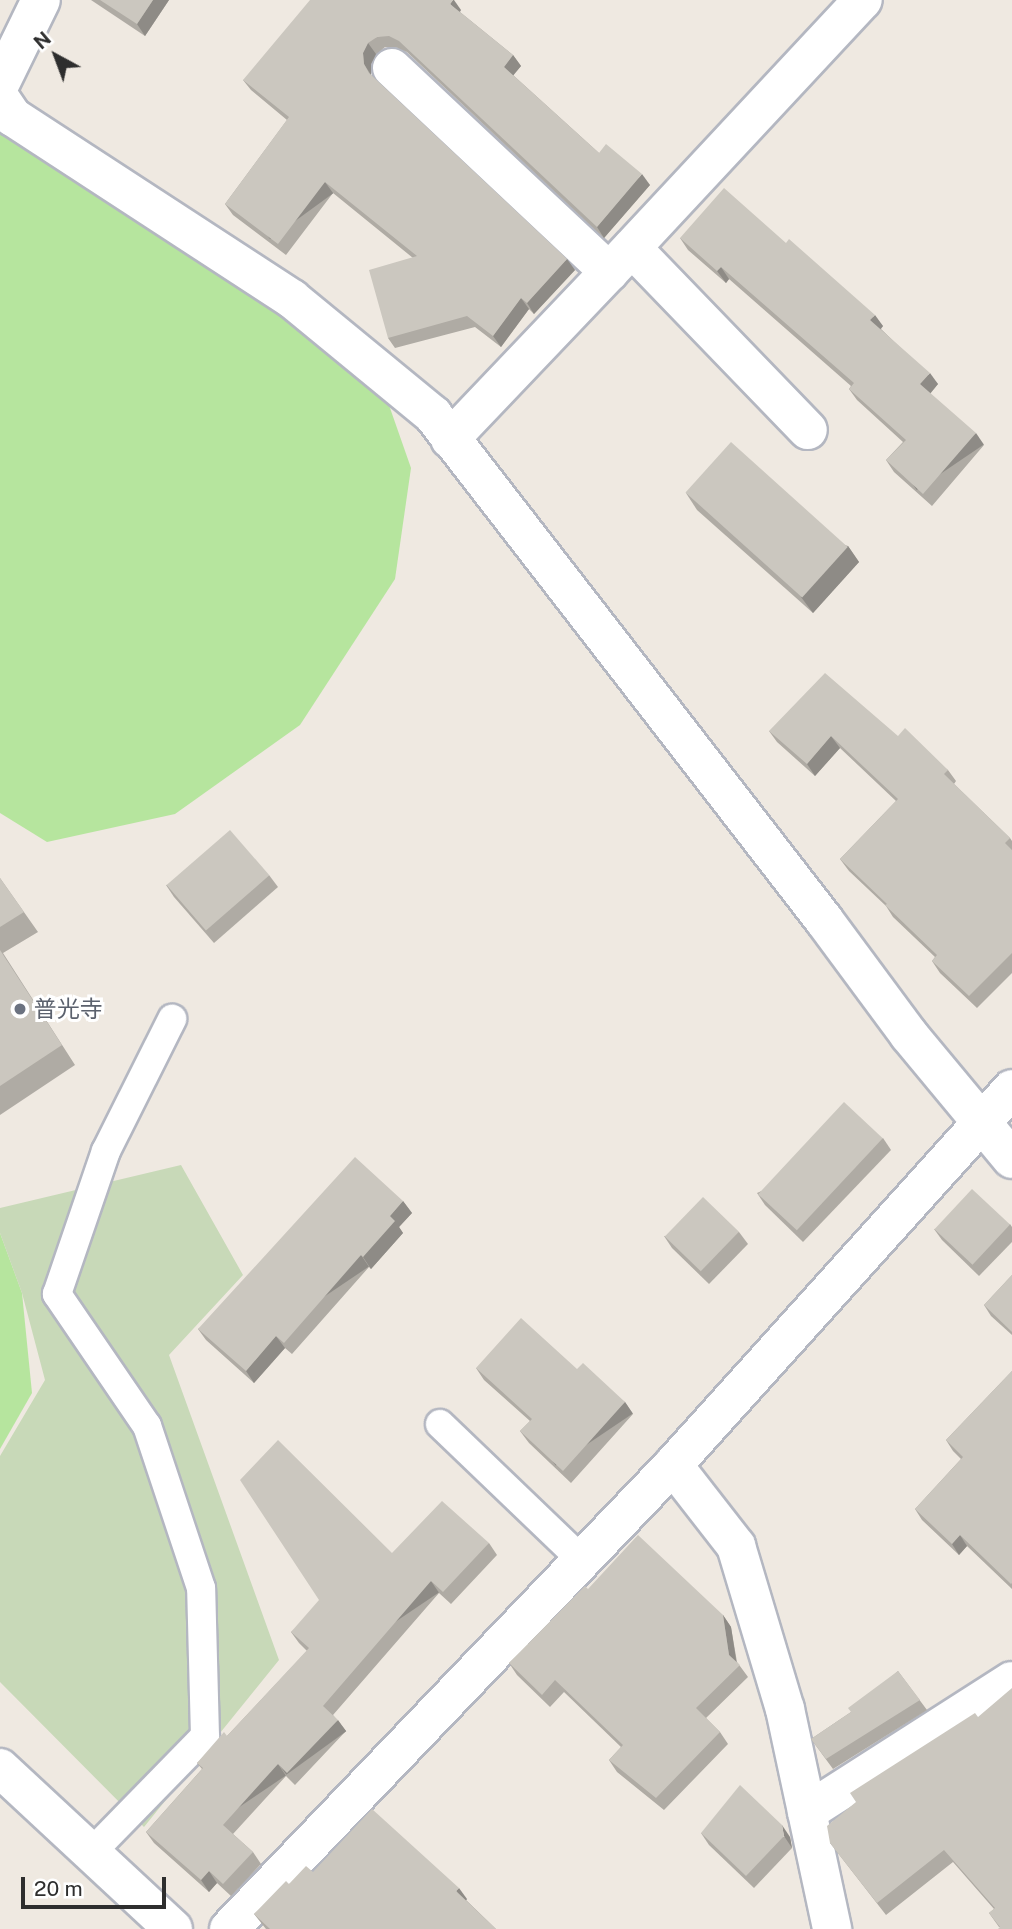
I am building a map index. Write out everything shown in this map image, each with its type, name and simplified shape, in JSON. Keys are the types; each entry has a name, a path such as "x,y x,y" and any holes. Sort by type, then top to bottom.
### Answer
{"street":[{"path":"0,84 41,0"},
{"path":"450,439 863,0"},
{"path":"392,68 620,260 808,430"},
{"path":"0,98 13,117 292,299 433,415 979,1124 1012,1159"},
{"path":"229,1929 673,1465 1012,1089"},
{"path":"673,1465 736,1546 785,1709 832,1929"},
{"path":"807,1812 1012,1681"},
{"path":"0,1768 173,1929"}],"lane":[{"path":"91,1853 205,1736 201,1588 147,1426 57,1294 106,1151 172,1019"},
{"path":"440,1424 582,1560"}],"green space":[{"path":"0,130 376,368 411,468 395,579 300,725 175,814 47,842 0,813"},
{"path":"181,1165 243,1275 169,1355 279,1660 144,1827 0,1682 0,1456 45,1380 22,1293 0,1233 0,1208"},
{"path":"0,1233 22,1293 32,1393 0,1449"}],"building":[{"path":"100,0 153,0 137,24"},
{"path":"310,0 453,0 450,4 513,55 504,67 599,153 606,144 642,174 597,227 399,41 389,36 377,37 368,43 363,53 364,64 369,73 567,259 527,303 521,298 493,336 467,316 388,338 369,270 417,256 325,182 278,244 225,204 289,117 243,80"},
{"path":"724,188 786,243 789,239 875,315 870,320 930,373 920,384 976,433 923,494 886,460 906,440 849,389 854,383 721,267 717,271 680,238"},
{"path":"731,442 848,547 802,598 685,493"},
{"path":"825,673 898,736 905,728 948,770 944,774 1010,838 1005,843 1012,850 1012,953 969,996 932,961 937,955 840,859 898,799 831,736 807,764 769,731"},
{"path":"230,830 269,875 206,930 167,885"},
{"path":"0,878 24,912 0,927"},
{"path":"0,950 62,1045 0,1086"},
{"path":"844,1102 883,1138 797,1230 758,1194"},
{"path":"355,1157 403,1201 390,1216 395,1221 363,1257 361,1255 284,1343 276,1336 246,1371 198,1329"},
{"path":"972,1189 1010,1224 973,1265 934,1229"},
{"path":"703,1197 739,1232 701,1271 665,1237"},
{"path":"1012,1275 1012,1332 984,1305"},
{"path":"521,1318 577,1369 583,1363 625,1402 563,1471 520,1431 532,1419 476,1368"},
{"path":"1012,1371 1011,1584 960,1535 952,1544 915,1509 963,1457 946,1440"},
{"path":"278,1440 392,1553 442,1501 489,1543 443,1592 431,1581 323,1706 338,1720 287,1773 278,1764 223,1825 253,1852 223,1884 209,1871 201,1880 146,1832 203,1768 197,1763 224,1732 227,1736 309,1648 291,1632 319,1600 240,1480"},
{"path":"638,1535 723,1615 729,1655 740,1665 696,1708 720,1732 656,1798 609,1760 623,1745 555,1680 542,1695 509,1663 585,1586 588,1589"},
{"path":"898,1671 920,1700 826,1759 811,1739 851,1712 848,1708"},
{"path":"1012,1688 1012,1929 998,1929 1000,1927 989,1913 995,1908 944,1850 877,1903 830,1843 827,1826 856,1802 850,1793 975,1713 978,1717"},
{"path":"740,1785 782,1825 784,1836 746,1876 701,1833"},
{"path":"372,1809 459,1888 456,1891 496,1929 270,1929 254,1914 286,1881 289,1884 306,1866 313,1872"}],"place":[{"name":"普光寺","path":"20,1009"}]}
